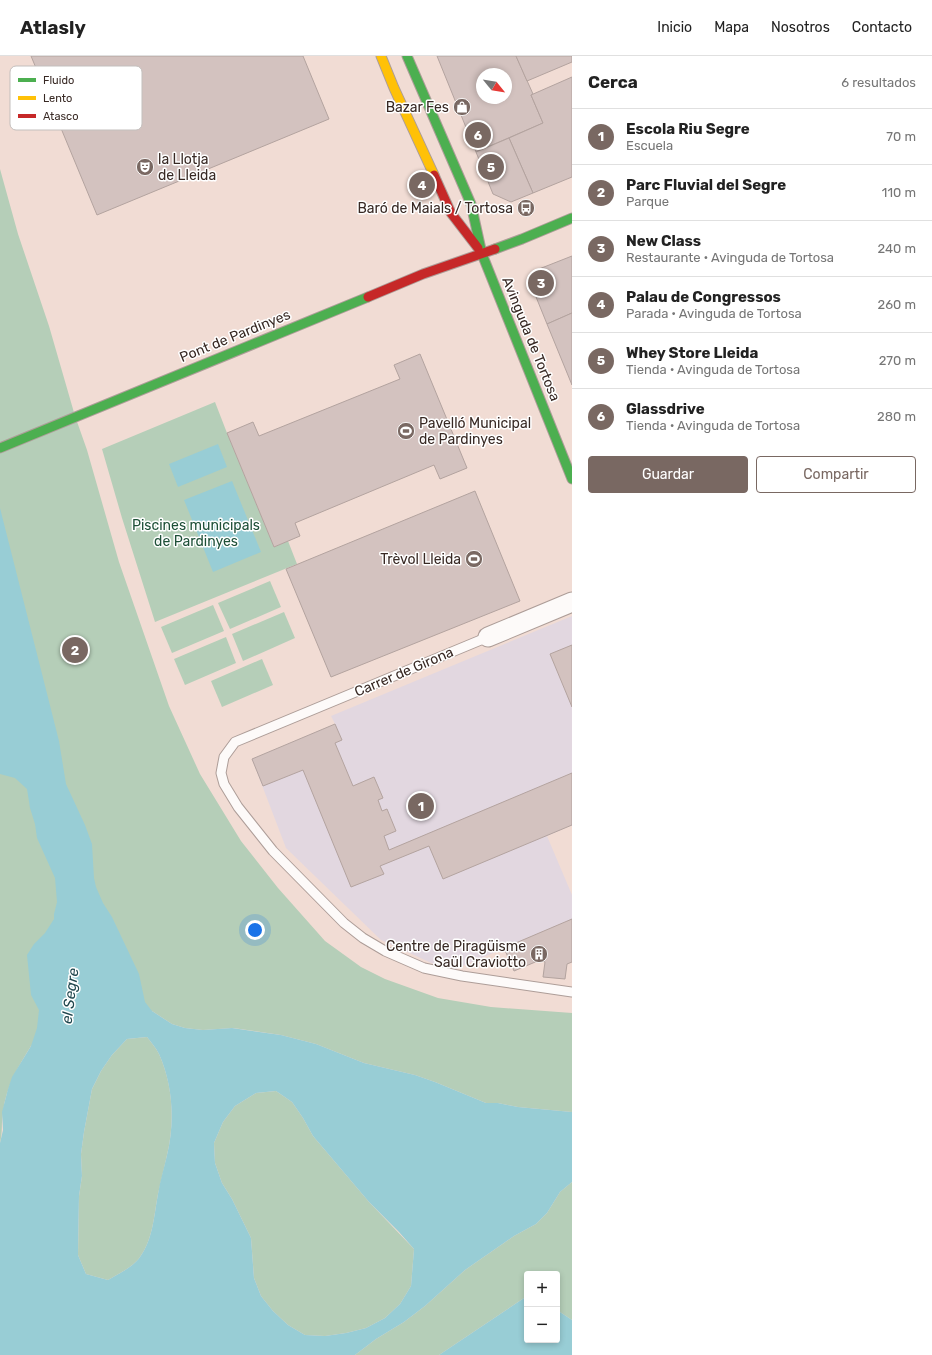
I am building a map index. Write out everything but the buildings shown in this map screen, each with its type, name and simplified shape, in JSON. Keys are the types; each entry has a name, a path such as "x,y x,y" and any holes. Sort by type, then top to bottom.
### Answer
{"street":[{"name":"Avinguda de Tortosa","path":"381,56 451,213 482,254"},
{"name":"Avinguda de Tortosa","path":"407,56 471,204 482,254 572,479"},
{"name":"Pont de Pardinyes","path":"0,448 423,274 482,254 572,218"},
{"name":"Carrer de Girona","path":"488,637 572,602"}],"lane":[{"name":"Carrer de Girona","path":"488,637 235,742 224,757 221,773 224,784 238,807 273,851 344,923 363,938 385,951 424,968 462,976 572,992"}],"shaded area":[{"path":"572,616 572,825 547,836 572,895 572,919 451,971 381,940 286,848 252,759 335,724 331,716"}],"green space":[{"path":"0,169 18,234 49,326 75,416 87,450 119,562 169,706 200,774 241,841 278,888 325,941 361,967 385,979 438,998 491,1007 572,1013 572,1112 518,1107 498,1103 486,1103 415,1075 364,1063 316,1044 281,1035 233,1028 203,1030 185,1028 172,1024 152,1011 31,1046 17,1069 7,1094 2,1116 0,1143"},
{"name":"Piscines municipals de Pardinyes","path":"215,402 274,547 288,541 297,564 155,622 102,449"},
{"path":"270,581 281,607 230,629 218,603"},
{"path":"213,605 224,631 172,653 161,627"},
{"path":"284,612 295,638 243,661 232,634"},
{"path":"226,637 236,663 185,685 174,659"},
{"path":"262,659 273,685 222,707 211,681"},
{"path":"147,1037 159,1054 164,1066 170,1091 172,1117 170,1142 148,1243 137,1261 108,1280 86,1274 78,1255 79,1196 82,1176 81,1154 84,1132 92,1089 101,1071 112,1055 127,1039"},
{"path":"276,1091 292,1102 313,1136 369,1202 414,1249 411,1286 400,1304 385,1318 366,1328 325,1336 305,1335 288,1325 273,1311 261,1296 254,1278 251,1238 232,1199 222,1183 215,1163 214,1143 223,1122 235,1106 256,1093"},
{"path":"572,1182 572,1320 560,1312 560,1271 524,1271 524,1298 439,1355 355,1355 425,1306 465,1270 514,1236 536,1224 547,1213 560,1192"}],"water":[{"path":"218,444 227,467 178,487 169,464"},
{"path":"232,481 261,552 213,572 184,500"},
{"name":"el Segre","path":"0,508 59,741 66,784 92,844 96,887 139,974 145,1002 152,1011 172,1024 185,1028 203,1030 232,1028 281,1035 316,1044 364,1063 415,1075 486,1103 498,1103 518,1107 572,1112 572,1182 560,1192 547,1213 536,1224 514,1236 465,1270 425,1306 355,1355 0,1355 0,1143 3,1130 2,1112 12,1077 31,1046 37,1028 39,1010 31,995 27,955 34,944 45,933 54,919 57,902 55,878 37,838 27,789 15,778 0,774","holes":["147,1037 159,1054 164,1066 170,1091 172,1117 170,1143 148,1243 137,1261 108,1280 86,1274 78,1255 79,1196 82,1176 81,1154 84,1132 92,1089 101,1071 112,1055 127,1039","276,1091 292,1102 313,1136 369,1202 414,1249 411,1286 400,1304 385,1318 366,1328 325,1336 305,1335 288,1325 273,1311 261,1296 254,1278 251,1238 232,1199 222,1183 215,1163 214,1143 223,1122 235,1106 256,1093"]},
{"path":"524,1298 524,1343 560,1343 560,1312 572,1320 572,1355 439,1355"}],"traffic: fast":[{"path":"407,56 471,204 482,254 572,479"},
{"path":"495,249 572,218"},
{"path":"0,448 368,297"}],"traffic: slow":[{"path":"381,56 434,175"}],"traffic: jam":[{"path":"434,175 451,213 478,248"},
{"path":"368,297 423,274 495,249"}],"place":[{"name":"Bazar Fes","path":"462,107"},
{"name":"Glassdrive","path":"478,135"},
{"name":"la Llotja de Lleida","path":"145,167"},
{"name":"Whey Store Lleida","path":"491,167"},
{"name":"Palau de Congressos","path":"422,185"},
{"name":"Baró de Maials / Tortosa","path":"526,208"},
{"name":"New Class","path":"541,283"},
{"name":"Pavelló Municipal de Pardinyes","path":"406,431"},
{"name":"Trèvol Lleida","path":"474,559"},
{"name":"Parc Fluvial del Segre","path":"75,650"},
{"name":"Escola Riu Segre","path":"421,806"},
{"name":"Centre de Piragüisme Saül Craviotto","path":"539,954"}]}
